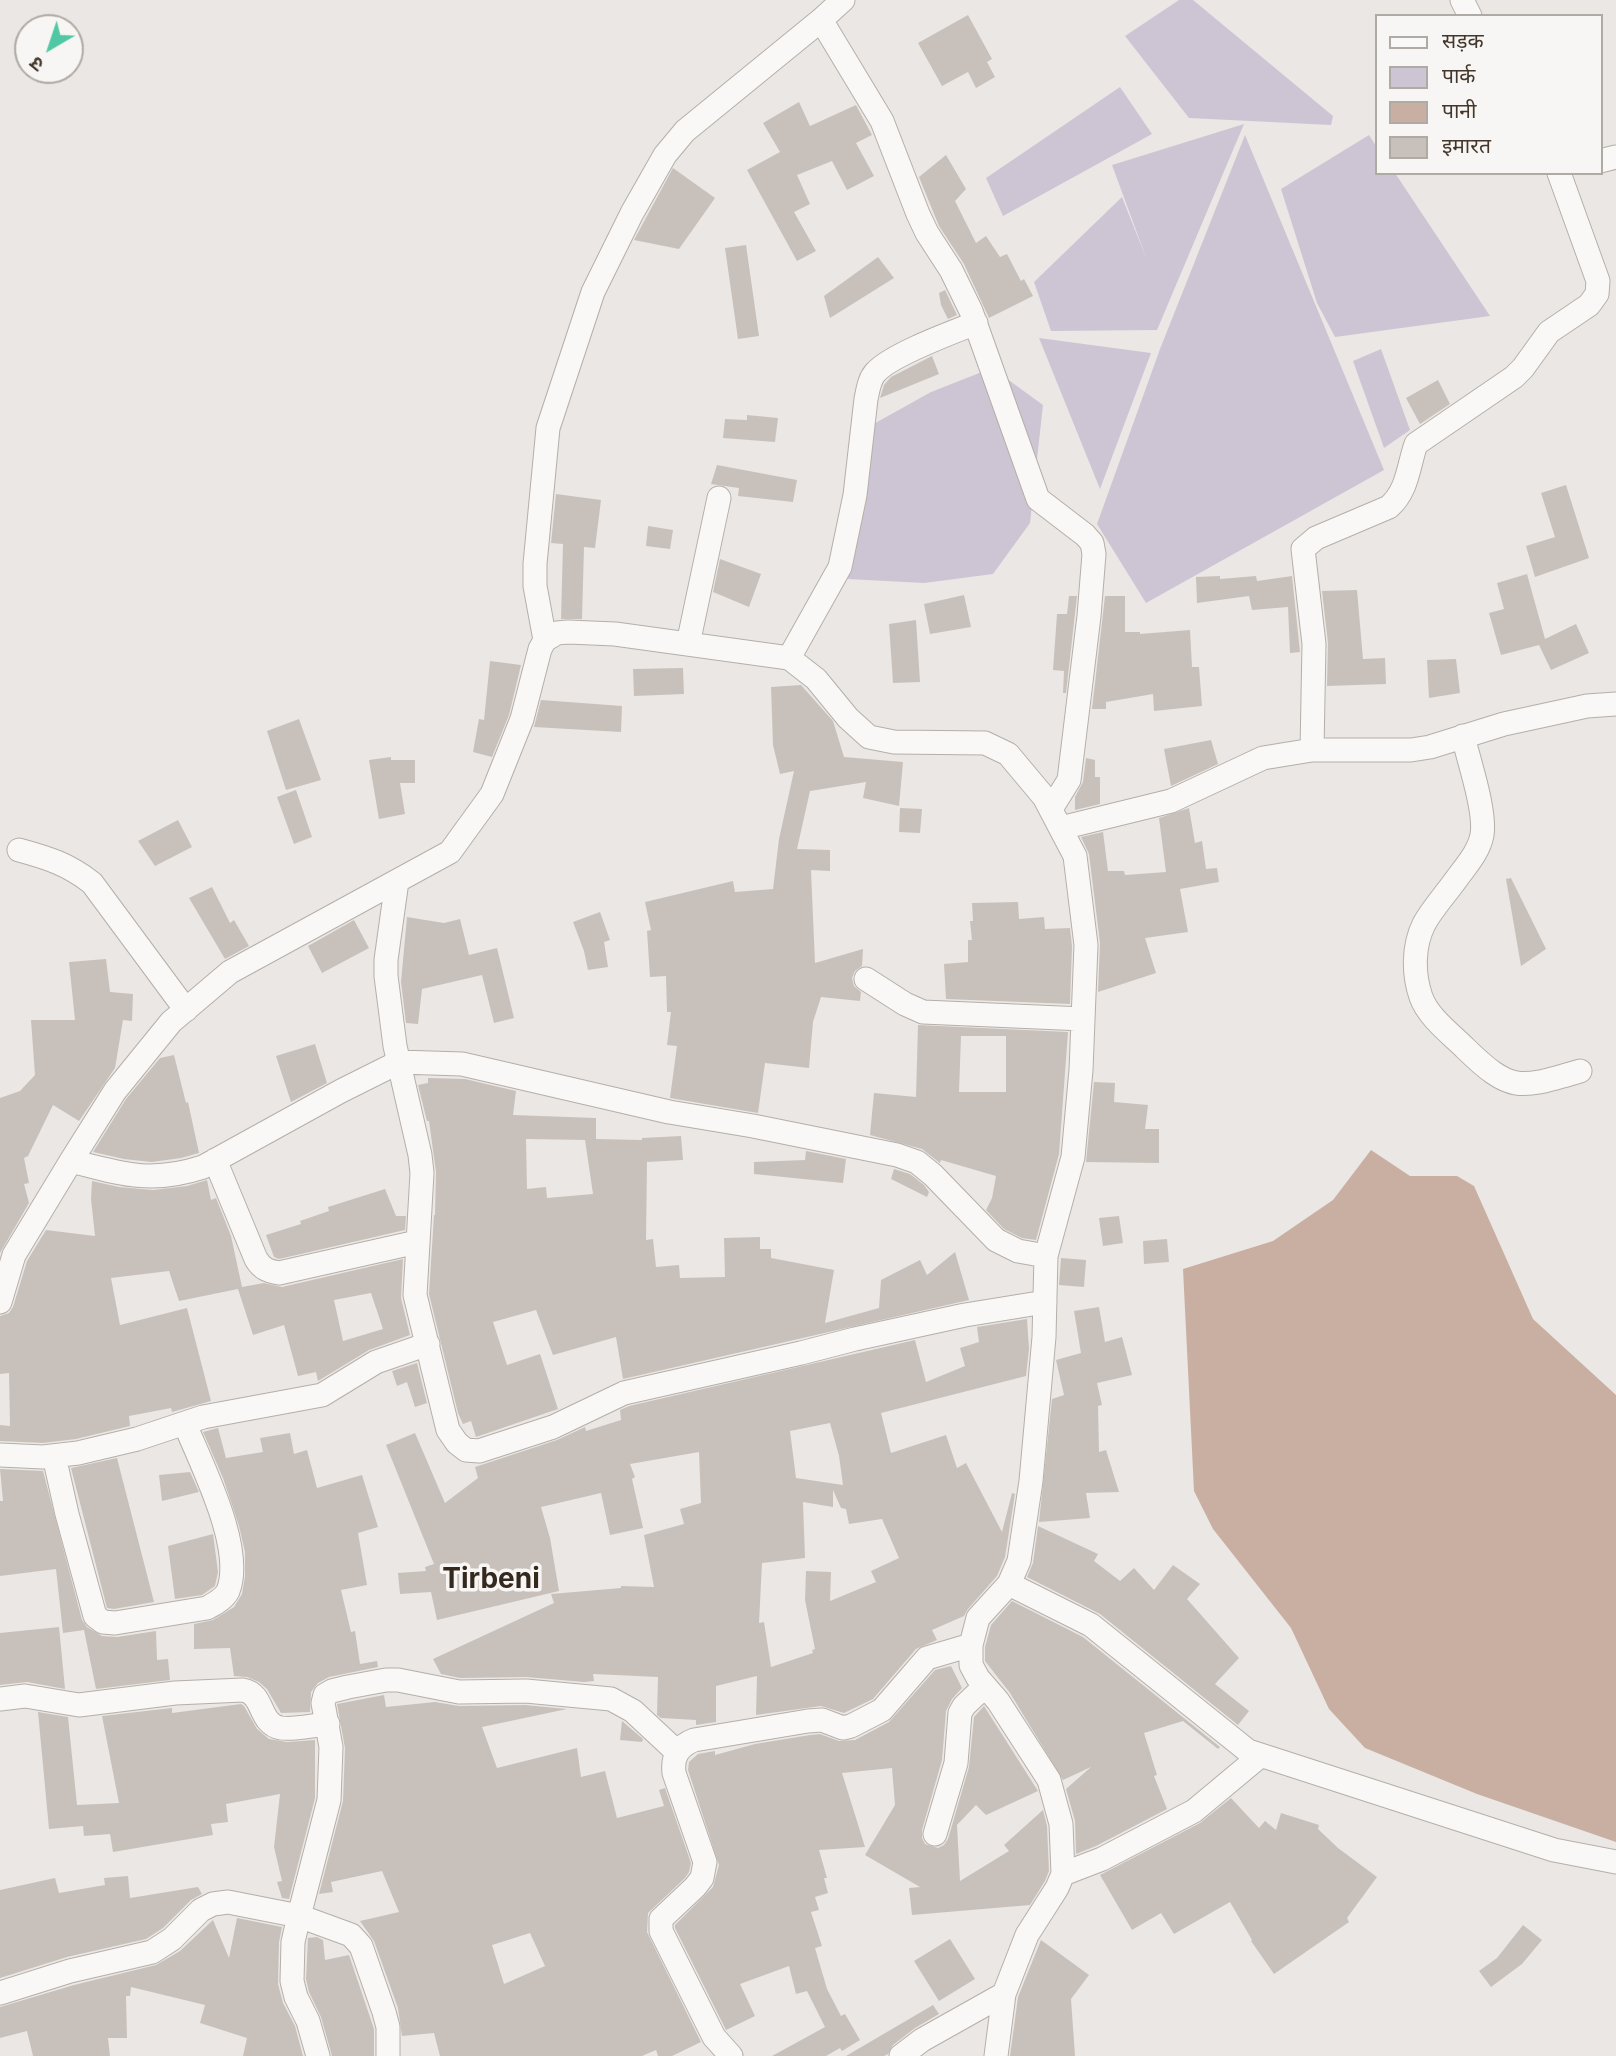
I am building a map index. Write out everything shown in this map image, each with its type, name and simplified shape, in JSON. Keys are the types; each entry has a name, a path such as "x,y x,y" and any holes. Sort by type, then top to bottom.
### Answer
{"street":[{"path":"545,640 534,564 544,449 548,428 593,292 632,213 674,143 843,0"},
{"path":"821,20 883,121 922,223 951,270 976,323 1038,499 1092,543 1094,554 1088,628 1069,780 1056,819"},
{"path":"1312,750 1314,644 1303,549 1316,538 1389,507 1399,499 1416,444 1514,377 1549,332 1589,305 1597,294 1598,281 1560,175"},
{"path":"789,658 840,567 855,495 866,399 875,373 926,343 976,323"},
{"path":"688,644 719,498"},
{"path":"0,1302 14,1255 71,1161 115,1091 172,1022 230,972 450,852 492,794 522,719 540,649 545,640 557,633 615,635 789,658 816,679 848,718 869,737 894,742 985,743 1008,754 1044,797 1075,856 1086,945 1073,1157 1046,1256 1031,1481 1019,1561 1009,1584 978,1618 971,1644 971,1665 998,1701 1049,1780 1061,1824 1063,1874 1027,1936 1004,1994 996,2056"},
{"path":"1056,819 1171,801 1263,758 1312,750 1411,750 1430,747 1503,724 1587,706 1616,704"},
{"path":"1463,736 1483,823 1482,839 1474,855 1425,923 1417,941 1415,961 1421,998 1437,1022 1489,1072 1513,1084 1538,1083 1580,1071"},
{"path":"19,850 75,869 92,883 186,1010"},
{"path":"397,881 386,976 399,1062 421,1155 415,1295 448,1430 466,1450 479,1451 553,1427 624,1393 965,1315 1045,1302"},
{"path":"866,979 923,1012 1083,1019"},
{"path":"71,1161 131,1176 159,1178 182,1174 203,1167 399,1062 462,1063 668,1112 897,1155 917,1162 933,1175 996,1240 1018,1251 1046,1256"},
{"path":"215,1160 256,1259 261,1267 269,1272 279,1273 341,1261 418,1242"},
{"path":"0,1455 54,1456 126,1443 217,1414 322,1395 376,1362 428,1344"},
{"path":"54,1456 95,1616 103,1622 114,1623 207,1608 218,1602 227,1592 230,1555 223,1516 185,1424"},
{"path":"1009,1584 1091,1625 1237,1743 1260,1756 1554,1850 1616,1862"},
{"path":"731,2056 714,2037 661,1931 661,1919 702,1878 705,1862 674,1773 673,1765 677,1752 684,1744 694,1740 808,1721 822,1720 842,1728 850,1726 882,1710 927,1658 971,1644"},
{"path":"318,2056 309,2021 296,1997 292,1982 293,1942 329,1800 331,1747 323,1703 325,1695 332,1691 398,1680 459,1692 526,1690 611,1699 633,1711 677,1752"},
{"path":"935,1834 956,1763 960,1713 985,1686"},
{"path":"0,1699 25,1696 79,1705 175,1693 243,1690 252,1692 258,1699 264,1716 272,1724 282,1728 328,1724"},
{"path":"1063,1874 1102,1859 1194,1811 1260,1756"},
{"path":"0,1993 71,1970 152,1952 172,1939 201,1910 213,1904 228,1902 299,1916 351,1935 360,1946 388,2027 388,2056"},
{"path":"901,2056 922,2040 1004,1994"}],"green space":[{"path":"1179,0 1193,0 1333,116 1331,125 1189,118 1125,36"},
{"path":"1120,87 1152,134 1003,216 986,178"},
{"path":"1244,124 1157,330 1051,331 1034,282 1122,197 1147,260 1112,165"},
{"path":"1245,135 1384,470 1146,603 1097,524 1160,349"},
{"path":"1369,135 1374,143 1374,175 1396,175 1490,316 1335,337 1317,303 1281,189"},
{"path":"1039,338 1151,353 1100,489"},
{"path":"1381,349 1410,430 1384,448 1353,361"},
{"path":"992,368 1043,405 1030,523 993,574 924,583 848,579 870,426 931,392"}],"water":[{"path":"1371,1150 1410,1176 1457,1176 1474,1186 1533,1319 1616,1395 1616,1842 1477,1794 1365,1748 1329,1709 1291,1628 1213,1529 1194,1491 1183,1269 1273,1241 1333,1200"}],"building":[{"path":"968,15 992,59 987,62 995,77 976,88 968,72 942,86 918,43"},
{"path":"799,102 810,126 856,105 872,135 856,143 874,176 847,190 832,161 797,175 810,204 794,212 816,251 797,261 747,170 780,152 763,123"},
{"path":"946,155 966,189 955,201 976,243 986,236 1000,257 1007,254 1021,281 1024,279 1033,296 989,318 964,264 939,226 919,177"},
{"path":"673,168 715,198 679,249 634,240"},
{"path":"746,245 759,336 738,339 725,248"},
{"path":"878,257 894,278 830,318 824,296"},
{"path":"945,290 957,315 948,319 939,293"},
{"path":"932,356 939,374 880,398 884,385 891,377"},
{"path":"1438,380 1450,404 1420,424 1406,398"},
{"path":"747,415 778,418 775,442 723,438 725,419 747,420"},
{"path":"717,465 797,480 793,502 738,496 739,488 711,484"},
{"path":"1566,485 1589,558 1535,577 1526,546 1555,537 1541,493"},
{"path":"556,494 601,500 595,548 584,547 582,619 561,619 563,544 551,543"},
{"path":"648,526 673,530 670,549 646,546"},
{"path":"720,559 761,574 749,607 713,592"},
{"path":"1527,574 1545,639 1576,624 1589,653 1551,670 1539,645 1501,655 1489,613 1504,609 1497,583"},
{"path":"1220,576 1220,579 1256,576 1257,581 1292,576 1300,652 1290,653 1288,607 1252,610 1249,596 1197,603 1196,577"},
{"path":"1357,590 1363,659 1385,658 1386,684 1327,686 1328,643 1322,591"},
{"path":"964,595 971,627 930,634 924,604"},
{"path":"1069,596 1077,596 1066,693 1063,693 1064,671 1053,670 1057,614 1067,614"},
{"path":"1105,596 1125,596 1125,632 1140,634 1190,630 1192,667 1199,667 1202,706 1154,711 1153,694 1106,702 1106,709 1092,709"},
{"path":"916,620 920,682 893,683 889,624"},
{"path":"1456,659 1460,693 1429,698 1427,660"},
{"path":"490,661 521,665 509,715 492,757 473,752 479,719 484,720"},
{"path":"683,668 684,694 634,696 633,669"},
{"path":"801,685 833,721 844,757 903,762 899,806 863,798 866,782 810,791 797,849 830,850 830,871 811,870 815,963 863,949 862,966 855,971 852,978 854,986 861,992 860,1001 821,997 813,1022 809,1068 765,1063 758,1113 670,1098 677,1046 667,1045 671,1012 667,1012 666,976 650,977 647,931 651,930 645,902 733,881 735,892 773,889 779,839 794,771 780,774 773,745 771,687"},
{"path":"541,700 622,706 621,732 534,727"},
{"path":"299,719 321,780 286,790 267,731"},
{"path":"1211,740 1218,764 1171,786 1164,749"},
{"path":"391,757 391,760 415,760 415,783 400,783 405,814 379,819 369,760"},
{"path":"1086,758 1095,760 1095,777 1100,777 1100,804 1075,810 1075,797 1083,782"},
{"path":"296,790 312,837 294,844 277,797"},
{"path":"900,808 922,809 920,833 899,832"},
{"path":"1189,808 1195,843 1202,841 1206,869 1217,868 1219,882 1180,889 1188,932 1145,938 1156,973 1098,992 1100,943 1089,854 1081,837 1103,832 1108,871 1124,871 1125,875 1166,872 1159,818"},
{"path":"178,820 192,847 155,866 138,841"},
{"path":"1511,878 1546,949 1521,966 1506,879"},
{"path":"212,887 230,923 234,920 249,946 225,959 189,898"},
{"path":"1018,902 1019,919 1044,917 1045,929 1070,928 1070,1004 946,999 944,964 968,962 968,940 972,940 972,903"},
{"path":"600,912 610,940 604,942 608,967 588,970 573,922"},
{"path":"407,917 444,923 460,919 469,955 497,948 514,1018 494,1023 482,975 422,989 418,1024 406,1023 401,982"},
{"path":"354,920 369,948 322,973 308,946"},
{"path":"106,959 110,992 133,994 132,1021 123,1020 115,1068 79,1121 53,1105 28,1156 24,1158 29,1183 24,1184 29,1203 0,1253 0,1098 20,1091 35,1075 31,1020 75,1020 69,962"},
{"path":"918,1025 1068,1032 1059,1154 1036,1240 1022,1238 1004,1229 986,1210 992,1198 996,1176 941,1160 940,1163 922,1149 870,1135 874,1093 916,1097","holes":["961,1036 1006,1036 1006,1092 959,1092"]},
{"path":"315,1044 327,1083 291,1102 276,1056"},
{"path":"174,1055 199,1153 152,1162 93,1152 126,1099 160,1058"},
{"path":"428,1078 465,1079 516,1091 513,1115 596,1118 596,1139 642,1140 681,1136 683,1160 647,1162 646,1240 653,1239 656,1267 679,1265 680,1278 725,1277 724,1238 760,1237 760,1249 771,1249 771,1258 834,1270 825,1323 879,1308 881,1280 920,1260 927,1275 955,1252 969,1300 623,1379 616,1337 553,1355 536,1310 493,1322 507,1365 540,1354 558,1409 476,1437 471,1421 463,1424 458,1413 429,1294 436,1172 429,1121 418,1085 428,1083","holes":["526,1139 585,1140 593,1194 547,1198 546,1187 527,1189"]},
{"path":"1094,1082 1115,1083 1114,1102 1148,1105 1145,1129 1159,1129 1159,1163 1086,1162"},
{"path":"806,1151 846,1159 843,1183 754,1174 754,1162 805,1160"},
{"path":"894,1169 910,1174 924,1185 929,1192 927,1197 891,1179"},
{"path":"207,1180 211,1200 216,1198 231,1236 242,1287 264,1283 282,1287 403,1259 401,1298 410,1335 369,1350 318,1381 316,1372 298,1376 284,1325 253,1335 238,1289 179,1301 169,1271 111,1278 120,1325 187,1308 211,1401 172,1412 171,1408 129,1416 130,1426 76,1439 43,1443 0,1441 0,1425 10,1426 9,1373 0,1374 0,1316 9,1313 13,1307 27,1261 46,1230 95,1236 92,1181 153,1190 187,1186","holes":["371,1293 383,1329 343,1341 334,1300"]},
{"path":"385,1189 396,1216 406,1216 405,1230 279,1259 274,1257 266,1235 301,1224 300,1221 329,1211 328,1207"},
{"path":"1119,1216 1123,1243 1103,1246 1099,1218"},
{"path":"1167,1239 1169,1262 1144,1264 1143,1241"},
{"path":"1061,1258 1086,1260 1084,1287 1059,1285"},
{"path":"1099,1307 1105,1342 1122,1337 1132,1375 1097,1383 1102,1405 1098,1406 1099,1452 1106,1450 1119,1492 1086,1493 1090,1518 1039,1522 1052,1399 1064,1395 1056,1360 1081,1353 1074,1311"},
{"path":"1027,1319 1029,1349 1026,1376 881,1413 891,1453 946,1435 957,1468 966,1463 1002,1532 1012,1493 1015,1494 1005,1557 997,1576 964,1616 932,1630 937,1640 916,1649 873,1699 844,1713 821,1706 756,1715 757,1676 716,1686 716,1722 696,1725 696,1720 661,1718 657,1715 658,1677 593,1674 594,1681 584,1682 526,1677 460,1678 441,1674 433,1659 554,1603 551,1594 621,1586 654,1587 644,1535 684,1524 680,1509 701,1503 699,1452 630,1464 635,1477 632,1479 643,1528 610,1535 601,1493 541,1507 550,1538 559,1591 437,1620 431,1592 400,1594 398,1573 426,1571 425,1567 434,1564 386,1445 415,1433 445,1503 478,1478 475,1467 557,1440 585,1427 586,1431 621,1420 620,1410 629,1406 915,1340 926,1382 965,1366 960,1348 979,1342 977,1327","holes":["830,1423 843,1485 796,1478 790,1431","833,1490 841,1508 846,1509 849,1524 882,1519 899,1558 871,1571 876,1582 830,1601 831,1572 806,1571 805,1600 815,1649 812,1650 813,1653 771,1667 764,1622 759,1623 762,1563 805,1558 803,1502 833,1507"]},
{"path":"417,1363 427,1403 415,1407 407,1382 397,1386 392,1371"},
{"path":"218,1428 226,1458 263,1452 260,1438 290,1433 294,1454 307,1450 317,1488 362,1475 378,1527 358,1533 367,1585 341,1590 351,1632 355,1631 360,1664 377,1661 378,1667 329,1677 318,1683 311,1692 310,1712 281,1713 267,1689 259,1682 234,1676 230,1648 194,1649 194,1624 213,1620 234,1607 242,1594 245,1576 245,1552 239,1526 223,1478 203,1432"},
{"path":"117,1458 154,1602 114,1609 107,1608 71,1468"},
{"path":"0,1469 43,1471 82,1620 87,1627 102,1636 117,1637 156,1631 157,1660 168,1659 170,1680 96,1689 84,1630 63,1633 56,1569 0,1576 0,1501 3,1501"},
{"path":"190,1472 199,1492 162,1501 159,1475"},
{"path":"1038,1526 1098,1554 1094,1561 1120,1581 1134,1568 1154,1590 1173,1565 1200,1584 1187,1599 1239,1658 1215,1684 1249,1711 1238,1725 1100,1614 1027,1577 1033,1563"},
{"path":"213,1534 218,1572 215,1586 202,1595 175,1599 168,1546"},
{"path":"1012,1601 1083,1637 1220,1747 1218,1749 1183,1721 1144,1733 1157,1775 1154,1776 1167,1809 1076,1854 1075,1821 1066,1789 1091,1767 1063,1780 1010,1693 985,1661 985,1647 991,1625"},
{"path":"59,1627 65,1689 27,1682 0,1685 0,1633"},
{"path":"951,1666 962,1688 946,1711 942,1760 922,1838 925,1844 938,1848 948,1839 969,1767 974,1717 984,1706 1038,1791 986,1815 976,1805 957,1825 960,1881 1009,1851 1004,1845 1043,1810 1047,1826 1049,1871 1045,1881 1030,1905 912,1915 909,1888 920,1887 865,1855 895,1805 892,1768 842,1773 865,1847 819,1850 828,1893 815,1897 819,1910 811,1912 822,1946 815,1948 827,1989 841,2016 845,2014 860,2040 842,2051 840,2048 826,2056 772,2056 825,2027 807,1991 796,1994 789,1966 740,1984 755,2016 726,2030 675,1928 713,1887 719,1865 688,1770 689,1762 698,1754 715,1751 715,1755 755,1744 810,1735 820,1734 839,1741 855,1740 889,1722 935,1670"},
{"path":"384,1695 386,1707 435,1702 459,1706 525,1705 567,1709 482,1727 497,1768 577,1748 581,1777 605,1771 617,1818 664,1806 659,1790 665,1788 691,1863 685,1878 648,1913 647,1932 701,2042 672,2056 658,2056 656,2050 642,2056 440,2056 434,2033 402,2036 398,2008 374,1941 360,1921 399,1912 382,1871 331,1882 333,1892 319,1894 343,1801 345,1748 337,1704","holes":["530,1933 545,1966 504,1984 492,1945"]},
{"path":"241,1704 257,1729 269,1739 287,1742 315,1740 315,1798 289,1899 282,1898 277,1882 282,1881 274,1847 280,1794 226,1804 228,1822 211,1824 213,1835 113,1852 110,1834 84,1836 83,1826 49,1829 38,1712 68,1717 77,1805 119,1803 102,1716 172,1708 172,1713"},
{"path":"622,1721 643,1739 642,1742 620,1740"},
{"path":"1231,1798 1259,1828 1265,1821 1276,1830 1281,1813 1319,1825 1318,1829 1338,1848 1377,1877 1347,1918 1349,1922 1274,1974 1251,1941 1230,1902 1174,1934 1161,1913 1132,1930 1100,1875 1200,1823"},
{"path":"128,1876 130,1898 198,1887 202,1894 191,1900 163,1928 146,1939 67,1957 0,1978 0,1890 55,1878 59,1893 105,1885 104,1878"},
{"path":"237,1918 282,1927 278,1984 283,2003 295,2026 303,2056 243,2056 247,2038 200,2023 205,2005 131,1987 130,1996 126,1996 127,2038 108,2038 110,2056 33,2056 27,2031 0,2038 0,2007 156,1965 180,1951 213,1920 229,1958"},
{"path":"1523,1925 1542,1940 1522,1964 1491,1987 1479,1971 1497,1958"},
{"path":"317,1937 323,1940 325,1960 349,1955 374,2029 374,2056 332,2056 306,1979 308,1938"},
{"path":"950,1939 975,1979 939,2001 914,1961"},
{"path":"1041,1940 1089,1975 1071,1999 1075,2056 1010,2056 1018,1997"},
{"path":"933,2005 939,2014 893,2045 888,2054 846,2056"}],"district":[{"name":"Tirbeni","path":"491,1580"}]}
